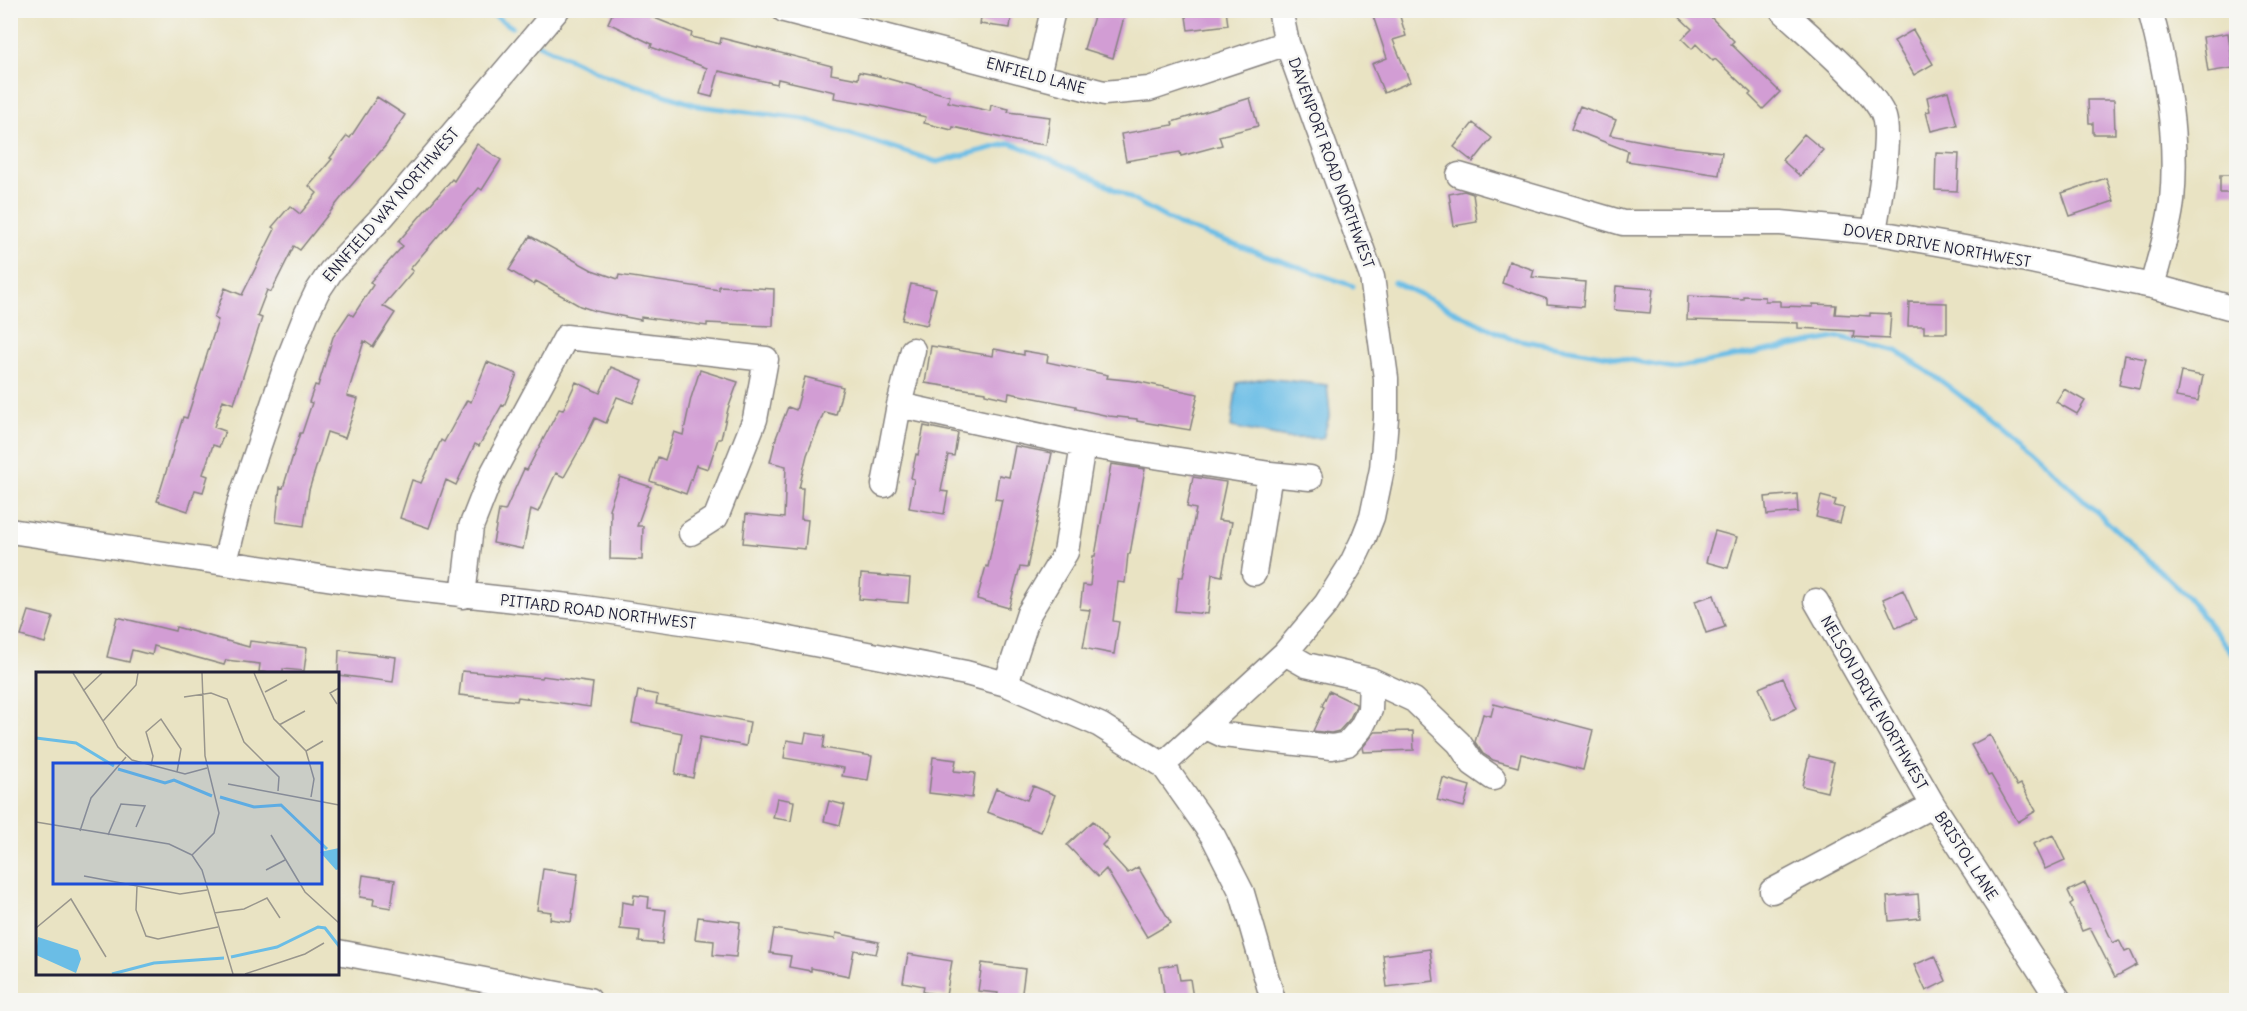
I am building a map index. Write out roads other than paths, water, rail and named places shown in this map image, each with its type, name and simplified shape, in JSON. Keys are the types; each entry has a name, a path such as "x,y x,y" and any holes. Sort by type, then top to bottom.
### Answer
{"street":[{"name":"ENNFIELD WAY NORTHWEST","path":"225,562 240,501 306,315 317,292 331,271 383,216 557,10"},
{"name":"ENFIELD LANE","path":"784,10 821,16 1104,93 1149,89 1287,42"},
{"path":"1038,76 1053,10"},
{"name":"DAVENPORT ROAD NORTHWEST","path":"1163,765 1285,653 1333,594 1363,540 1383,469 1386,418 1385,361 1372,277 1287,42 1280,10"},
{"path":"1782,10 1867,92 1884,117 1885,147 1874,232"},
{"path":"2150,10 2164,60 2174,132 2172,203 2152,286"},
{"name":"DOVER DRIVE NORTHWEST","path":"1458,175 1623,223 1781,223 1874,232 1993,253 2152,286 2236,309"},
{"path":"463,596 471,527 490,476 566,337 766,359 755,418 716,517 691,533"},
{"path":"884,485 912,350"},
{"path":"899,405 1083,445 1310,478"},
{"path":"1006,684 1029,614 1066,552 1083,445"},
{"path":"1254,573 1270,474"},
{"name":"PITTARD ROAD NORTHWEST","path":"10,531 360,584 578,607 752,632 966,673 1006,684 1100,725 1163,765"},
{"name":"NELSON DRIVE NORTHWEST","path":"1816,601 1933,805"},
{"path":"1285,653 1306,665 1371,680 1414,700 1459,743 1473,764 1492,778"},
{"path":"1206,727 1223,735 1332,747 1347,744 1361,728 1370,710 1371,680"},
{"path":"1163,765 1213,836 1242,893 1273,1000"},
{"name":"BRISTOL LANE","path":"1772,891 1933,805 2059,1000"},
{"path":"339,952 589,1000"}],"water":[{"path":"1265,378 1327,385 1330,414 1323,438 1287,438 1231,427 1237,383"}],"waterway":[{"path":"485,10 512,27"},
{"path":"538,44 607,76 699,106 804,119 937,162 1011,143 1092,177 1179,225 1353,286"},
{"path":"1394,282 1509,338 1674,368 1840,337 1897,351 1944,383 2028,448 2186,595 2236,658"}]}
